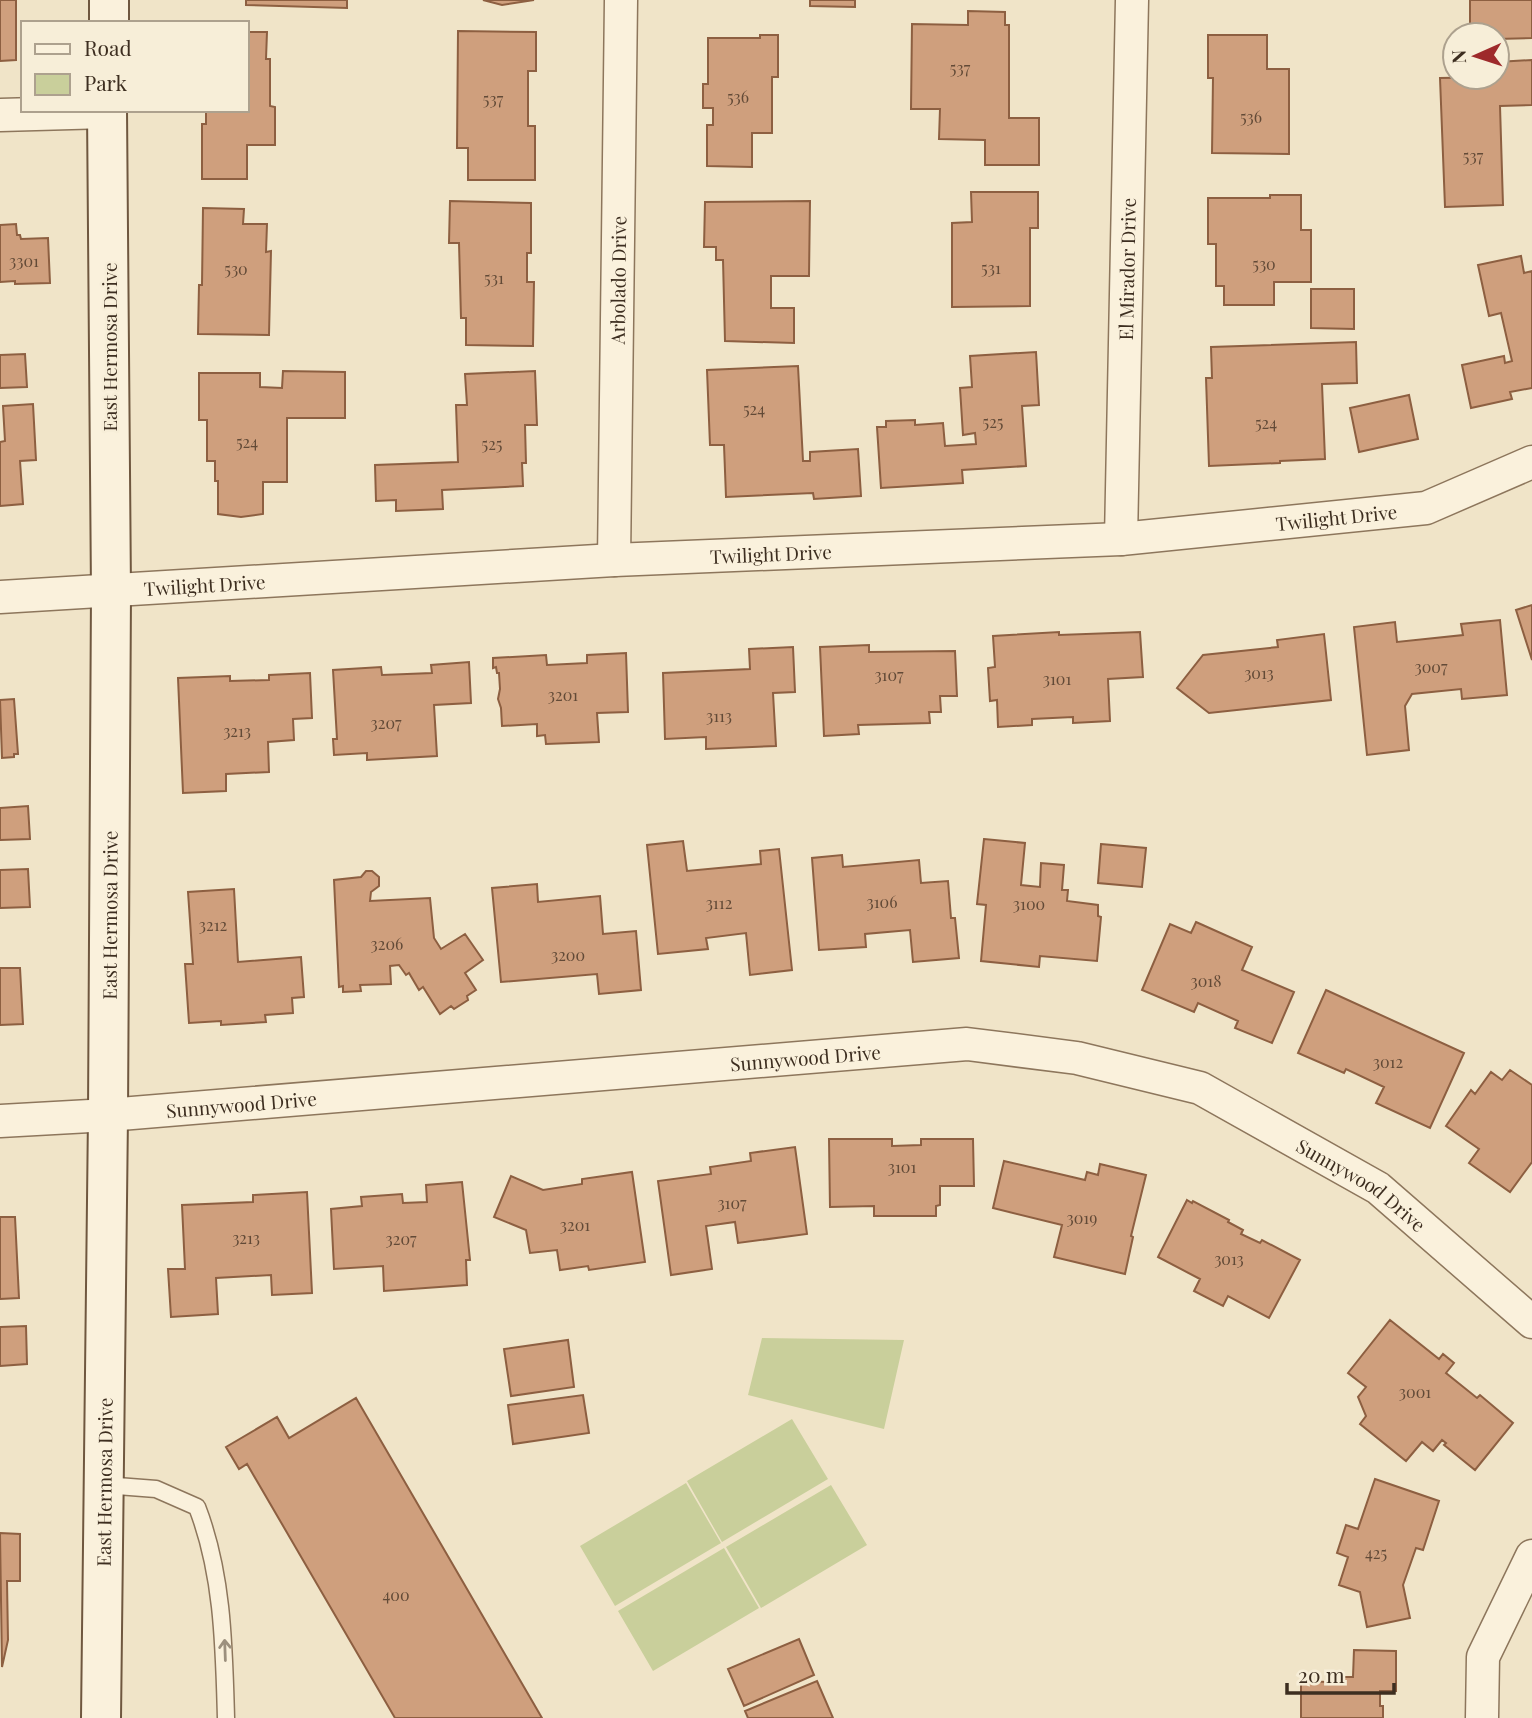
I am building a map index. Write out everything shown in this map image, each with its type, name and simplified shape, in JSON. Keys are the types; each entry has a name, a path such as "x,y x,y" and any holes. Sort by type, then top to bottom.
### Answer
{"street":[{"path":"108,21 109,0"},
{"name":"Arbolado Drive","path":"614,560 621,0"},
{"name":"El Mirador Drive","path":"1121,539 1132,0"},
{"path":"0,116 86,112"},
{"name":"East Hermosa Drive","path":"101,1718 111,592 107,112"},
{"name":"Twilight Drive","path":"0,597 614,560 1121,539 1426,508 1532,462"},
{"name":"Sunnywood Drive","path":"0,1121 108,1115 967,1044 1077,1058 1200,1088 1378,1188 1532,1322"},
{"path":"1482,1718 1483,1657 1532,1556"}],"lane":[{"path":"104,1485 156,1489 197,1507 209,1537 224,1630 226,1718"}],"green space":[{"path":"762,1338 904,1340 884,1429 748,1395"},
{"path":"792,1419 828,1479 722,1542 687,1481"},
{"path":"686,1483 721,1543 615,1606 580,1546"},
{"path":"831,1485 867,1545 761,1608 726,1547"},
{"path":"724,1548 759,1608 653,1671 618,1611"}],"building":[{"path":"0,0 16,0 16,60 0,61"},
{"path":"246,0 347,0 347,8 246,5"},
{"path":"483,0 534,0 502,5"},
{"path":"810,0 855,0 855,7 810,6"},
{"path":"1470,0 1532,0 1532,38 1511,39 1511,21 1470,21"},
{"path":"968,11 1005,12 1005,25 1009,25 1009,118 1039,118 1039,165 985,165 985,140 939,139 940,109 911,109 912,24 968,25"},
{"path":"458,31 536,32 536,71 528,71 528,126 535,126 535,180 468,180 468,148 457,148"},
{"path":"248,32 267,32 266,59 270,59 270,106 275,107 275,145 247,145 247,179 202,179 202,124 206,124 206,112 248,112"},
{"path":"760,35 778,35 778,77 772,77 772,133 752,133 752,167 707,166 707,125 713,125 713,108 703,108 703,84 708,84 708,38 760,38"},
{"path":"1208,35 1267,35 1267,69 1289,69 1289,154 1212,153 1213,78 1208,78"},
{"path":"1532,60 1532,105 1500,106 1503,205 1445,207 1440,78 1441,91 1511,91 1511,61"},
{"path":"971,192 1038,192 1038,228 1030,228 1030,306 952,307 952,223 972,222"},
{"path":"1270,195 1301,195 1301,230 1311,230 1311,282 1274,282 1274,305 1224,305 1224,286 1216,286 1216,244 1208,244 1208,198 1270,198"},
{"path":"450,201 531,203 531,253 527,253 527,282 534,282 533,346 466,345 466,318 461,318 459,243 449,243"},
{"path":"810,201 809,276 771,276 771,308 794,308 794,343 725,341 723,260 716,260 716,247 704,247 705,202"},
{"path":"203,208 244,209 243,224 267,224 266,252 271,251 269,335 198,334"},
{"path":"16,224 17,235 20,235 21,239 48,238 50,283 0,282 0,225"},
{"path":"1521,256 1524,273 1532,271 1532,388 1510,392 1512,399 1471,408 1462,365 1504,356 1505,363 1512,361 1501,313 1489,316 1478,265"},
{"path":"1311,289 1354,289 1354,329 1311,328"},
{"path":"1356,342 1357,383 1322,384 1325,459 1209,466 1206,378 1212,378 1211,347"},
{"path":"1036,352 1039,405 1022,406 1026,466 962,470 963,483 881,488 877,427 886,427 886,421 915,420 915,425 943,423 945,446 976,444 975,433 963,435 960,388 972,387 970,356"},
{"path":"25,354 27,387 0,388 0,355"},
{"path":"798,366 803,461 810,461 810,452 858,449 861,496 814,499 813,493 726,497 724,445 710,445 707,370"},
{"path":"283,371 345,372 345,418 287,418 287,482 263,482 263,514 241,517 218,514 215,461 207,461 207,420 199,420 199,373 260,373 260,387 282,388"},
{"path":"535,371 537,425 525,425 526,463 522,463 523,486 442,490 443,509 396,511 396,500 376,501 375,465 458,462 456,405 467,405 465,374"},
{"path":"1409,395 1418,439 1359,452 1350,408"},
{"path":"33,404 36,460 20,461 23,504 0,506 0,442 5,441 3,406"},
{"path":"1532,605 1532,660 1516,610"},
{"path":"1500,620 1507,695 1462,699 1461,689 1412,694 1405,706 1409,750 1367,755 1354,627 1395,622 1397,642 1463,635 1461,624"},
{"path":"1059,632 1059,635 1140,632 1143,677 1108,679 1110,721 1073,723 1073,717 1032,719 1032,725 998,727 997,700 990,701 988,668 995,667 993,636"},
{"path":"1324,634 1331,700 1209,713 1177,688 1203,655 1278,647 1277,640"},
{"path":"869,645 869,652 955,651 957,696 940,696 941,712 929,712 930,723 858,725 859,734 824,736 820,647"},
{"path":"793,647 795,692 773,693 776,746 706,749 706,737 665,739 663,673 750,669 749,649"},
{"path":"626,653 628,712 597,713 599,742 546,744 545,735 537,736 537,724 502,726 498,699 499,673 496,667 493,668 493,658 546,655 547,665 587,663 587,655"},
{"path":"469,662 471,703 434,705 437,756 367,760 367,753 334,755 333,739 337,739 333,670 381,667 382,675 432,673 431,665"},
{"path":"310,673 312,718 293,719 294,740 268,742 269,772 226,774 226,791 183,793 178,678 230,676 230,681 269,680 269,675"},
{"path":"14,699 18,754 2,758 0,700"},
{"path":"28,806 30,839 0,840 0,808"},
{"path":"984,839 1025,843 1021,885 1040,887 1041,863 1064,865 1062,890 1068,890 1067,901 1098,905 1098,916 1101,917 1097,961 1040,956 1039,967 981,961 986,905 977,904"},
{"path":"683,841 687,871 761,864 760,851 779,849 792,970 750,975 746,933 706,938 708,949 658,954 647,845"},
{"path":"1101,844 1146,848 1142,887 1098,883"},
{"path":"842,855 843,867 919,860 921,883 948,881 951,918 955,918 959,958 913,962 910,930 865,934 866,947 819,950 812,858"},
{"path":"28,869 30,907 0,908 0,870"},
{"path":"366,871 372,871 379,877 379,886 371,892 370,901 430,898 434,938 441,949 465,934 483,960 465,973 476,990 467,996 468,1000 454,1009 451,1006 440,1014 423,987 419,990 409,973 406,975 399,965 390,966 391,984 360,985 361,991 343,992 343,986 339,987 334,880 361,877"},
{"path":"537,884 538,902 600,896 603,934 636,931 641,990 599,994 597,974 501,982 492,888"},
{"path":"234,889 238,962 301,957 304,997 292,998 293,1013 265,1015 266,1022 221,1025 221,1021 189,1023 185,964 193,964 188,892"},
{"path":"1196,922 1252,947 1242,970 1294,992 1272,1043 1235,1028 1238,1021 1198,1003 1194,1012 1142,990 1170,924 1191,933"},
{"path":"0,968 20,968 23,1024 0,1025"},
{"path":"1326,990 1464,1053 1430,1128 1376,1103 1384,1087 1346,1069 1344,1073 1298,1053"},
{"path":"1510,1070 1532,1085 1532,1162 1510,1192 1469,1163 1479,1149 1446,1126 1471,1090 1475,1094 1491,1072 1502,1080"},
{"path":"829,1139 892,1139 892,1146 921,1145 921,1139 973,1139 974,1186 940,1186 940,1205 936,1206 936,1216 874,1216 874,1206 830,1207"},
{"path":"795,1147 807,1234 738,1243 735,1222 706,1226 712,1269 671,1275 658,1181 711,1174 710,1167 751,1161 750,1153"},
{"path":"1004,1161 1085,1180 1087,1172 1098,1175 1100,1164 1146,1175 1125,1274 1054,1257 1062,1225 993,1208"},
{"path":"632,1172 645,1262 589,1270 588,1266 560,1270 557,1250 530,1253 526,1230 494,1217 511,1176 543,1190 582,1184 582,1179"},
{"path":"462,1182 470,1260 466,1260 467,1285 384,1291 383,1266 334,1269 331,1209 362,1206 361,1197 402,1194 403,1203 427,1202 426,1185"},
{"path":"307,1192 312,1293 272,1295 271,1275 216,1278 218,1314 171,1317 168,1269 185,1269 182,1205 253,1202 253,1195"},
{"path":"1187,1200 1229,1220 1228,1222 1243,1230 1241,1234 1260,1243 1262,1240 1300,1260 1269,1318 1228,1296 1223,1306 1194,1291 1200,1279 1158,1257"},
{"path":"0,1217 15,1217 19,1298 0,1299"},
{"path":"1390,1320 1439,1359 1443,1354 1454,1363 1446,1373 1477,1398 1480,1395 1513,1423 1475,1470 1444,1445 1446,1443 1442,1440 1433,1451 1422,1442 1406,1461 1360,1424 1366,1416 1358,1397 1366,1387 1348,1373"},
{"path":"26,1326 27,1364 0,1366 0,1327"},
{"path":"568,1340 574,1387 511,1396 504,1349"},
{"path":"583,1395 589,1433 513,1444 508,1405"},
{"path":"356,1398 542,1718 395,1718 247,1464 239,1469 226,1447 277,1417 289,1438"},
{"path":"1375,1479 1439,1501 1423,1550 1416,1548 1403,1585 1410,1618 1367,1627 1360,1592 1339,1585 1348,1557 1337,1553 1346,1525 1358,1529"},
{"path":"0,1533 20,1534 20,1581 7,1581 8,1640 2,1667"},
{"path":"799,1639 814,1675 744,1706 728,1669"},
{"path":"1354,1650 1396,1651 1396,1691 1380,1691 1383,1718 1301,1718 1301,1681 1328,1682 1333,1677 1353,1677"},
{"path":"817,1681 833,1718 748,1718 745,1711"}]}
